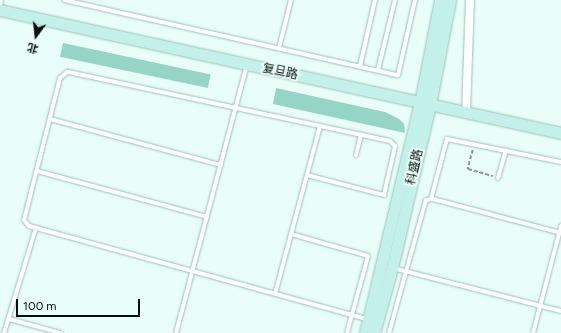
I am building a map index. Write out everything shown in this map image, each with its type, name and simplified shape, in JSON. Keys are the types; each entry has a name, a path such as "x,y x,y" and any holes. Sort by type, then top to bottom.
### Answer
{"street":[{"name":"科盛路","path":"425,104 440,0"},
{"name":"科盛路","path":"364,333 373,325 450,0"},
{"path":"466,112 470,0"},
{"name":"复旦路","path":"0,10 561,133"}],"lane":[{"path":"0,6 1,0"},
{"path":"64,0 398,75 415,0"},
{"path":"279,48 291,0"},
{"path":"360,66 375,0"},
{"path":"378,70 395,0"},
{"path":"176,333 247,65"},
{"path":"307,175 384,195 395,146 390,141 67,72 60,78 24,220 29,226 352,315 373,325"},
{"path":"50,119 221,165"},
{"path":"275,294 320,126"},
{"path":"356,155 361,135"},
{"path":"431,199 447,139 561,162"},
{"path":"498,178 506,150"},
{"path":"37,171 207,217"},
{"path":"389,333 424,202 431,199 560,233"},
{"path":"533,333 561,226"},
{"path":"4,333 36,228"},
{"path":"291,234 368,256 347,333"},
{"path":"387,267 561,311"},
{"path":"9,319 61,333"}],"path":[{"path":"474,144 468,170 498,178"}],"green space":[{"path":"63,43 211,74 208,88 60,57"},
{"path":"276,88 385,112 399,119 404,124 405,133 273,104"}]}
